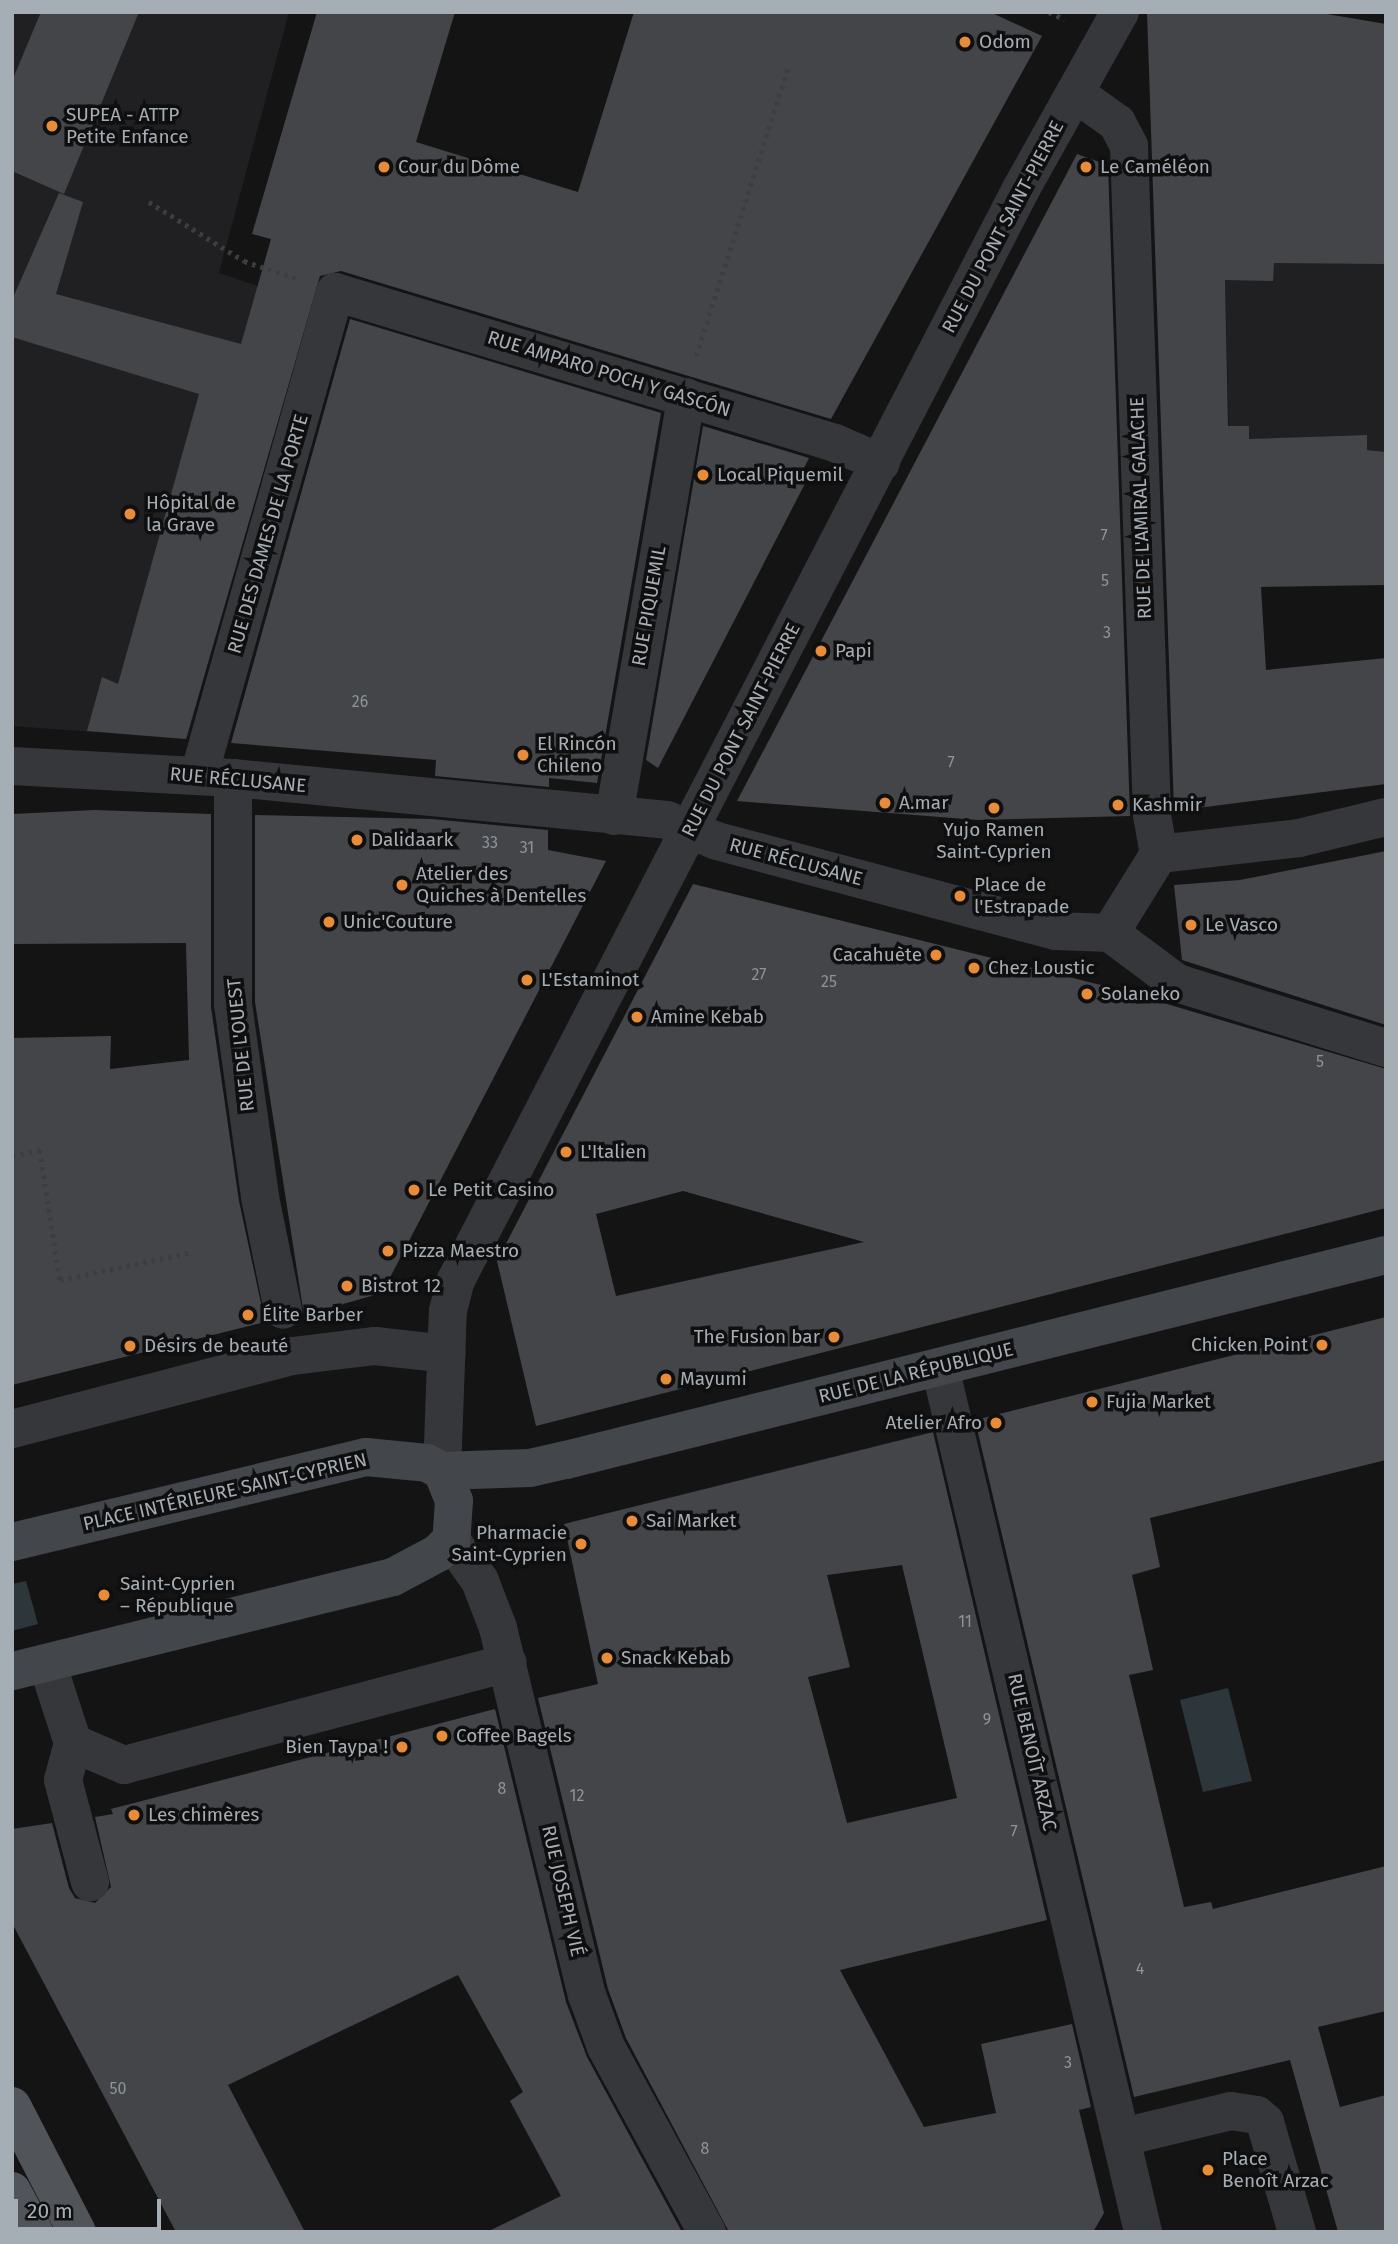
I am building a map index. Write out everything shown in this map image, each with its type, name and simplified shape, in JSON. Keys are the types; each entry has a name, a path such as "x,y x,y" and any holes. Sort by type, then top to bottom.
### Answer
{"main road":[{"path":"12,2106 77,2232"},
{"path":"12,2191 34,2232"}],"street":[{"name":"RUE DU PONT SAINT-PIERRE","path":"442,1471 447,1311 456,1280 881,463 1120,12"},
{"name":"RUE DE L'AMIRAL GALACHE","path":"1075,93 1118,123 1129,146 1152,816 1159,854"},
{"name":"RUE AMPARO POCH Y GASCÓN","path":"335,292 686,397 881,463"},
{"name":"RUE DES DAMES DE LA PORTE","path":"216,776 335,292"},
{"name":"RUE PIQUEMIL","path":"614,816 686,397"},
{"name":"RUE RÉCLUSANE","path":"12,766 216,776 667,820 717,841 1055,931 1110,933"},
{"name":"RUE DE L'OUEST","path":"216,776 233,1004 260,1197 283,1310"},
{"path":"1386,817 1299,838 1159,854 1110,933 1177,983 1386,1048"},
{"name":"RUE DE LA RÉPUBLIQUE","path":"442,1471 530,1468 1386,1255"},
{"path":"12,1429 293,1356 375,1346 447,1354"},
{"name":"RUE BENOÎT ARZAC","path":"940,1367 1124,2137"},
{"name":"PLACE INTÉRIEURE SAINT-CYPRIEN","path":"13,1537 366,1457 412,1458 442,1471"},
{"path":"442,1471 454,1501 450,1539 438,1553 393,1577 30,1667 73,1743 124,1765 508,1663"},
{"name":"RUE JOSEPH VIÉ","path":"450,1539 480,1581 508,1663 587,1995 606,2047 708,2232"},
{"path":"73,1743 63,1780 90,1882"},
{"path":"1143,2232 1124,2137 1231,2111 1257,2115 1265,2122 1297,2232"}],"path":[{"path":"686,397 788,67"},
{"path":"149,202 244,261 335,292"},
{"path":"12,1156 40,1150 60,1280 193,1252"}],"shaded area":[{"name":"Hôpital de la Grave","path":"12,12 289,12 219,273 304,302 187,739 12,726"},
{"path":"1386,166 1386,452 1367,450 1366,435 1229,440 1224,234"},
{"path":"26,1581 38,1624 12,1631 12,1584"},
{"path":"1228,1688 1252,1781 1203,1792 1180,1700"}],"building":[{"name":"SUPEA - ATTP Petite Enfance","path":"41,12 139,12 64,194 12,171 12,81"},
{"path":"317,12 455,12 416,142 578,192 634,12 990,12 1042,36 831,419 341,271 320,276 186,739 87,731 102,677 118,684 199,394 12,337 12,300 59,193 83,202 56,294 241,344 271,239 252,234"},
{"path":"1147,12 1315,12 1386,24 1386,264 1274,263 1273,281 1225,280 1228,426 1249,426 1249,439 1367,435 1367,450 1386,452 1386,585 1261,587 1266,670 1386,658 1386,784 1174,811"},
{"path":"1077,154 1108,165 1130,816 978,820 737,801"},
{"path":"350,319 661,413 597,783 549,778 549,787 435,776 436,760 231,743"},
{"path":"703,426 809,458 803,470 811,472 658,768 646,760"},
{"path":"94,810 211,814 211,1007 239,1201 265,1322 12,1385 12,1038 111,1036 110,1069 189,1060 186,943 12,944 12,814"},
{"path":"255,815 432,819 548,830 548,850 606,861 382,1293 304,1315 255,1002"},
{"path":"1386,851 1386,1025 1182,960 1174,885 1240,880"},
{"path":"693,884 1113,988 1386,1069 1386,1208 536,1426 497,1261","holes":["683,1191 864,1242 616,1296 596,1214"]},
{"path":"1386,1317 1386,1460 1150,1518 1160,1567 1132,1575 1153,1670 1129,1675 1184,1907 1211,1902 1213,1909 1386,1866 1386,2011 1318,2027 1340,2107 1386,2095 1386,2232 1338,2232 1290,2060 1134,2097 975,1420"},
{"path":"933,1432 1047,1920 840,1970 924,2127 996,2113 981,2044 1072,2024 1091,2107 1079,2110 1104,2213 1093,2232 729,2232 626,2038 608,1989 538,1698 598,1684 564,1524","holes":["902,1565 957,1798 847,1823 808,1677 850,1667 827,1575"]},
{"path":"495,1709 566,2002 587,2057 682,2232 487,2232 561,2196 510,2101 523,2092 458,1975 228,2085 305,2232 176,2232 12,1923 12,1829 52,1823 69,1888 75,1898 95,1903 111,1887 95,1817 113,1814 111,1809"}],"place":[{"name":"Odom","path":"965,42"},
{"name":"SUPEA - ATTP Petite Enfance","path":"52,126"},
{"name":"Cour du Dôme","path":"384,167"},
{"name":"Le Caméléon","path":"1086,167"},
{"name":"Local Piquemil","path":"703,475"},
{"name":"Hôpital de la Grave","path":"130,514"},
{"name":"Papi","path":"821,651"},
{"name":"El Rincón Chileno","path":"523,755"},
{"name":"A.mar","path":"885,803"},
{"name":"Kashmir","path":"1118,805"},
{"name":"Yujo Ramen Saint-Cyprien","path":"994,808"},
{"name":"Dalidaark","path":"357,840"},
{"name":"Atelier des Quiches à Dentelles","path":"402,885"},
{"name":"Place de l'Estrapade","path":"960,896"},
{"name":"Unic'Couture","path":"329,922"},
{"name":"Le Vasco","path":"1191,925"},
{"name":"Cacahuète","path":"936,955"},
{"name":"Chez Loustic","path":"974,968"},
{"name":"L'Estaminot","path":"527,980"},
{"name":"Solaneko","path":"1087,994"},
{"name":"Amine Kebab","path":"637,1017"},
{"name":"L'Italien","path":"566,1152"},
{"name":"Le Petit Casino","path":"414,1190"},
{"name":"Pizza Maestro","path":"388,1251"},
{"name":"Bistrot 12","path":"347,1286"},
{"name":"Élite Barber","path":"248,1315"},
{"name":"The Fusion bar","path":"834,1337"},
{"name":"Chicken Point","path":"1322,1345"},
{"name":"Désirs de beauté","path":"130,1346"},
{"name":"Mayumi","path":"666,1379"},
{"name":"Fujia Market","path":"1092,1402"},
{"name":"Atelier Afro","path":"996,1423"},
{"name":"Sai Market","path":"632,1521"},
{"name":"Pharmacie Saint-Cyprien","path":"581,1544"},
{"name":"Saint-Cyprien – République","path":"104,1595"},
{"name":"Snack Kebab","path":"607,1658"},
{"name":"Coffee Bagels","path":"442,1736"},
{"name":"Bien Taypa !","path":"402,1747"},
{"name":"Les chimères","path":"134,1815"},
{"name":"Place Benoît Arzac","path":"1208,2170"}]}
